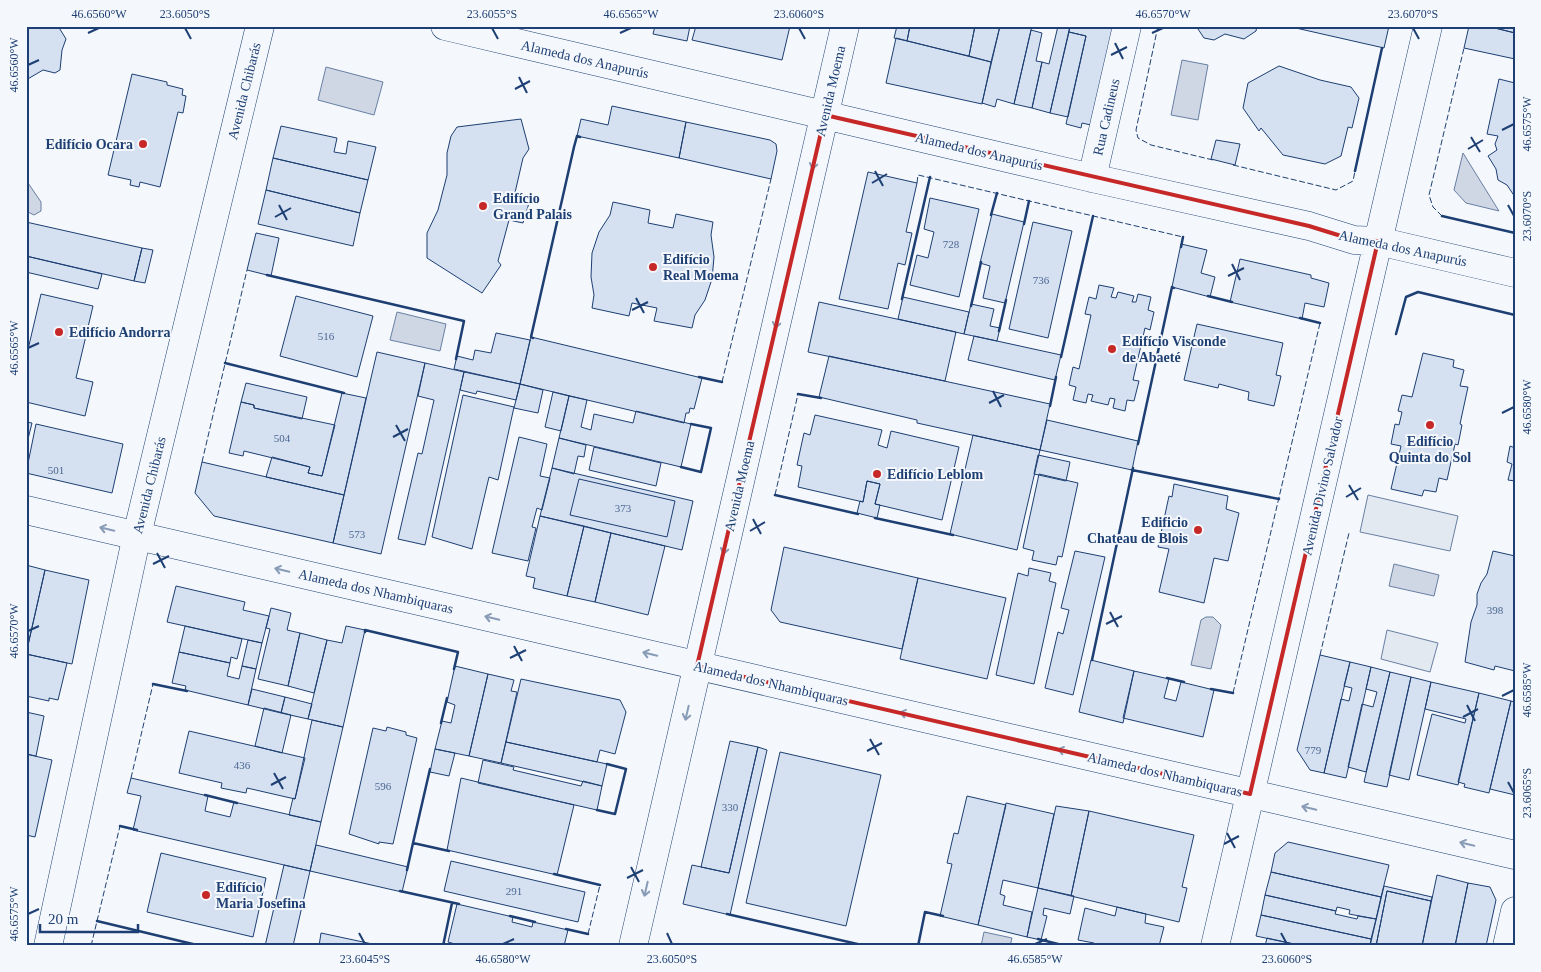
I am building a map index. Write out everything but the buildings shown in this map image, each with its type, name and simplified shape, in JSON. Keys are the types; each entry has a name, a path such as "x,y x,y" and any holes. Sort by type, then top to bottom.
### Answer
{"street":[{"name":"Avenida Chibarás","path":"48,946 137,535 260,26"},
{"name":"Alameda dos Anapurús","path":"445,26 1092,178 1310,226 1354,240 1378,241 1515,273"},
{"name":"Avenida Moema","path":"633,946 845,26"},
{"name":"Rua Cadineus","path":"1092,178 1127,26"},
{"name":"Avenida Divino Salvador","path":"1216,946 1428,26"},
{"name":"Alameda dos Nhambiquaras","path":"26,510 1515,855"},
{"path":"1507,946 1515,911"}],"highlighted area":[{"path":"825,115 1309,226 1354,240 1378,241 1250,794 697,666"}],"shaded area":[{"path":"1182,60 1208,65 1198,120 1171,115"},
{"path":"326,67 383,82 374,115 318,100"},
{"path":"1463,153 1499,211 1466,203 1454,190"},
{"path":"26,180 41,202 41,211 34,215 26,211"},
{"path":"397,312 446,324 440,351 390,340"},
{"path":"1368,495 1458,516 1450,551 1360,532"},
{"path":"1394,564 1439,575 1434,596 1389,586"},
{"path":"1206,617 1213,617 1221,625 1211,669 1191,665 1201,620"},
{"path":"1387,630 1438,643 1430,672 1381,659"},
{"path":"984,932 1012,938 1010,946 981,946"}],"fence":[{"path":"1158,26 1136,130 1138,138 1151,145 1213,160"},
{"path":"1442,216 1433,207 1429,195 1464,48"},
{"path":"1233,165 1336,190 1353,181 1355,171"},
{"path":"917,183 918,175 1183,237"},
{"path":"722,382 771,179"},
{"path":"202,462 247,270"},
{"path":"1233,693 1320,323"},
{"path":"775,495 798,394"},
{"path":"1320,655 1349,533"},
{"path":"131,778 153,684"},
{"path":"91,946 120,826"},
{"path":"588,934 600,885"}],"wall":[{"path":"1355,171 1382,48"},
{"path":"533,338 531,337 574,147 577,136 580,137"},
{"path":"902,299 930,177"},
{"path":"991,215 997,193"},
{"path":"1024,224 1029,201"},
{"path":"1061,357 1093,216"},
{"path":"1442,216 1515,233"},
{"path":"1181,247 1183,237"},
{"path":"971,306 981,262"},
{"path":"267,275 464,321 456,359"},
{"path":"1138,444 1172,287 1174,288"},
{"path":"1396,334 1406,297 1418,292 1515,315"},
{"path":"1208,296 1232,302"},
{"path":"999,331 1006,300"},
{"path":"1300,318 1320,323"},
{"path":"225,363 344,393"},
{"path":"699,377 722,382"},
{"path":"1050,406 1056,377"},
{"path":"798,394 821,398"},
{"path":"681,467 701,472 711,428 691,424"},
{"path":"1092,660 1133,468"},
{"path":"1132,470 1279,499"},
{"path":"775,495 858,514"},
{"path":"875,518 953,535"},
{"path":"365,632 365,630 458,652 454,669"},
{"path":"1167,678 1184,682"},
{"path":"153,684 187,691"},
{"path":"1211,689 1233,693"},
{"path":"441,723 447,698"},
{"path":"597,810 615,814 626,769 607,764"},
{"path":"430,769 413,843 449,851"},
{"path":"205,795 237,803"},
{"path":"120,826 137,830"},
{"path":"407,870 413,843"},
{"path":"554,874 600,885"},
{"path":"400,891 459,904"},
{"path":"443,946 452,903"},
{"path":"918,946 925,912 943,916"},
{"path":"727,914 866,946"},
{"path":"510,916 535,922"},
{"path":"97,921 201,946"},
{"path":"566,929 588,934"},
{"path":"1038,939 1066,946"}],"place":[{"name":"Edifício Ocara","path":"143,144"},
{"name":"Edifício Grand Palais","path":"483,206"},
{"name":"Edifício Real Moema","path":"653,267"},
{"name":"Edifício Andorra","path":"59,332"},
{"name":"Edifício Visconde de Abaeté","path":"1112,349"},
{"name":"Edifício Quinta do Sol","path":"1430,425"},
{"name":"Edifício Leblom","path":"877,474"},
{"name":"Edificio Chateau de Blois","path":"1198,530"},
{"name":"Edifício Maria Josefina","path":"206,895"}]}
